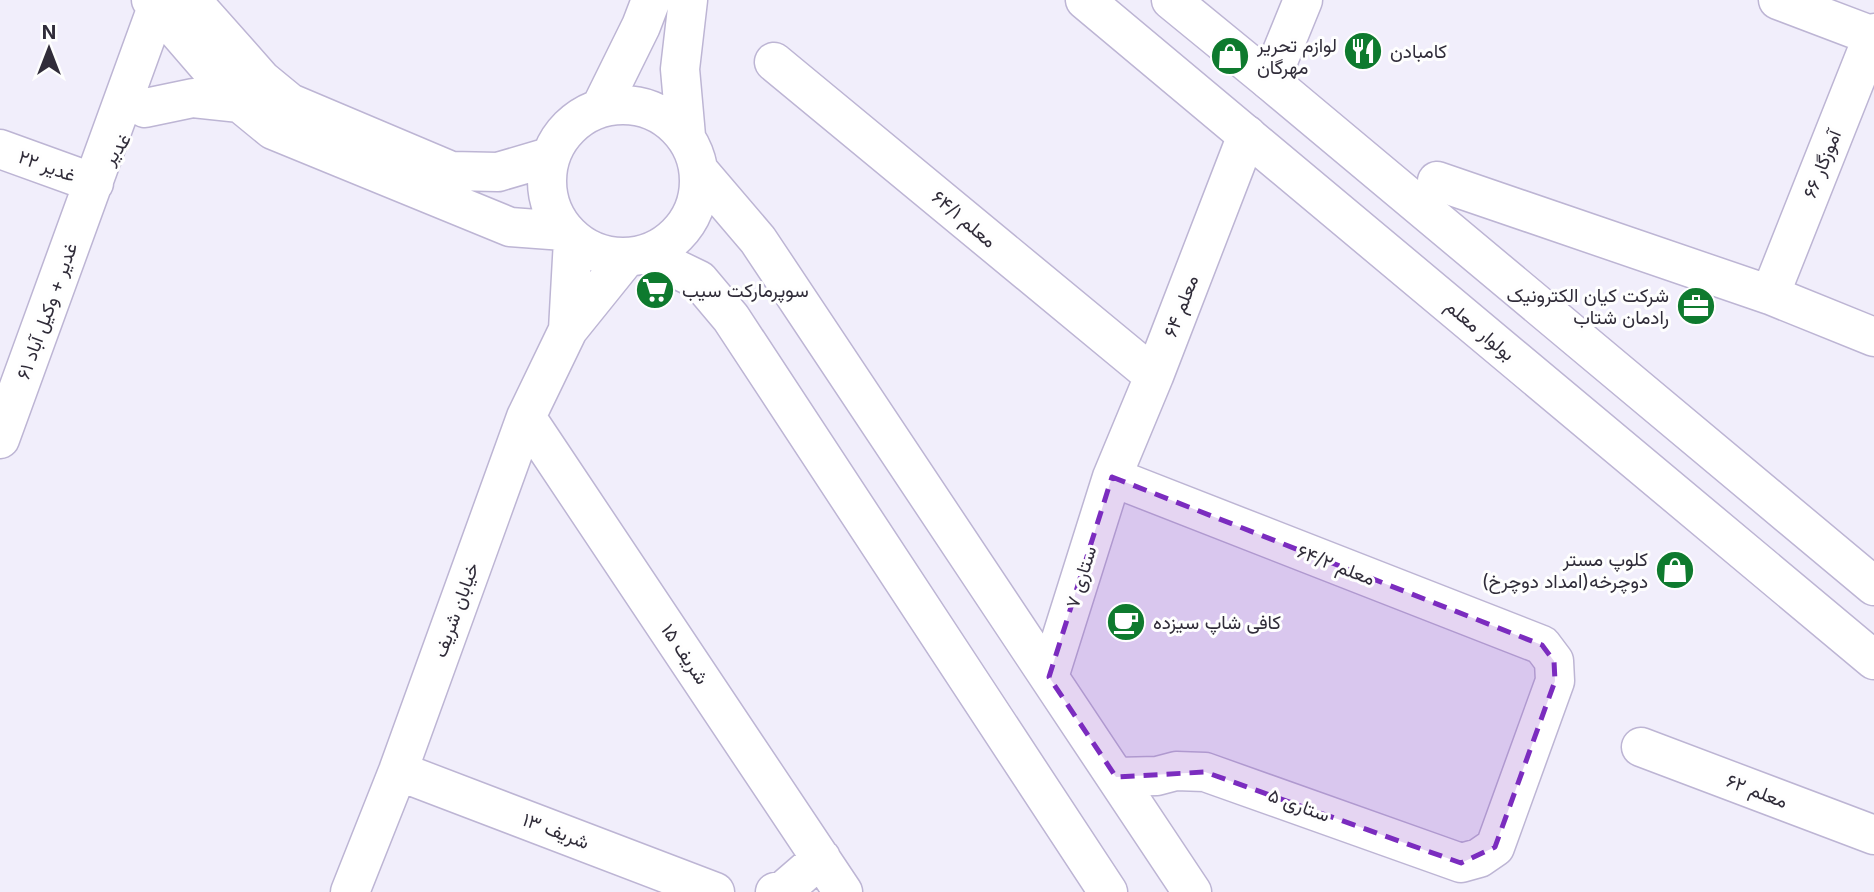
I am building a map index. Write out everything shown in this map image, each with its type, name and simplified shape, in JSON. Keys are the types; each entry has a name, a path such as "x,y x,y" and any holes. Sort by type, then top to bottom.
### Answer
{"street":[{"path":"601,107 651,0"},
{"path":"688,0 680,69 685,136 700,172 758,240 1192,892"},
{"name":"بولوار معلم","path":"1084,0 1874,660"},
{"path":"1171,0 1874,586"},
{"path":"1270,81 1303,0"},
{"path":"1778,0 1873,35"},
{"path":"173,6 290,103 451,171 498,172 550,157"},
{"path":"173,6 240,103 273,130 510,227 568,236 637,256 699,280 732,318 1108,892"},
{"name":"غدیر","path":"94,183 145,108 173,6"},
{"name":"غدیر","path":"94,183 173,6"},
{"name":"آموزگار ۶۶","path":"1770,295 1873,35"},
{"name":"معلم ۶۴/۱","path":"774,62 1154,376"},
{"path":"145,108 193,98 240,103"},
{"path":"568,236 551,209 546,183 550,157 569,126 601,107 648,108 685,136"},
{"name":"معلم ۶۴","path":"1112,477 1247,135"},
{"name":"غدیر ۲۲","path":"0,149 94,183"},
{"path":"637,256 677,237 696,207 700,172"},
{"path":"1437,181 1770,295 1874,337"},
{"name":"غدیر + وکیل آباد ۶۱","path":"0,437 94,183"},
{"name":"خیابان شریف","path":"568,236 568,330"},
{"name":"خیابان شریف","path":"350,892 398,771 526,417 568,330 637,256"},
{"name":"شریف ۱۵","path":"526,417 843,892"},
{"name":"ستاری ۷","path":"1049,677 1112,477"},
{"name":"معلم ۶۴/۲","path":"1112,477 1542,645 1554,661 1555,681 1494,847 1479,858"},
{"name":"معلم ۶۲","path":"1641,747 1874,835"},
{"name":"شریف ۱۳","path":"398,771 715,892"},
{"name":"ستاری ۵","path":"1116,777 1157,776 1176,771 1205,772 1461,863 1479,858"},
{"path":"775,892 784,890 821,858"}],"highlighted area":[{"path":"1112,477 1542,645 1554,661 1555,681 1495,847 1461,863 1205,772 1116,777 1049,677"}],"place":[{"name":"کامبادن","path":"1363,51"},
{"name":"لوازم تحریر مهرگان","path":"1230,56"},
{"name":"سوپرمارکت سیب","path":"655,290"},
{"name":"شرکت کیان الکترونیک رادمان شتاب","path":"1696,306"},
{"name":"کلوپ مستر دوچرخه(امداد دوچرخ)","path":"1675,570"},
{"name":"کافی شاپ سیزده","path":"1126,622"}]}
